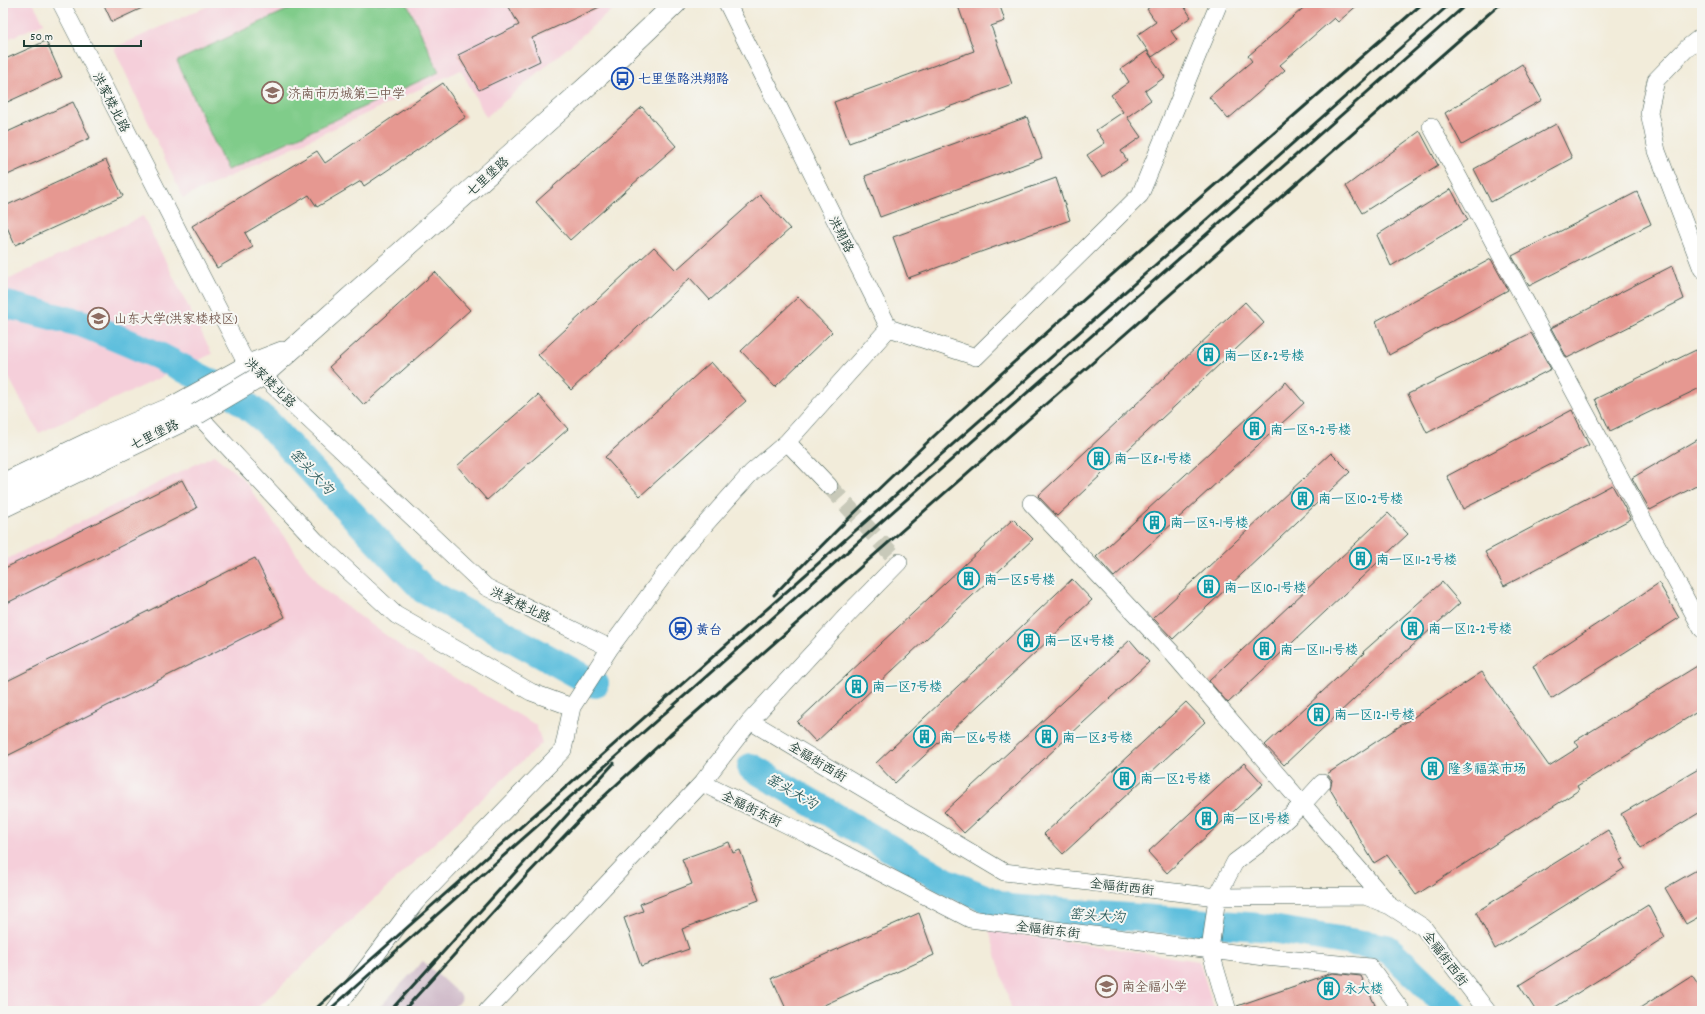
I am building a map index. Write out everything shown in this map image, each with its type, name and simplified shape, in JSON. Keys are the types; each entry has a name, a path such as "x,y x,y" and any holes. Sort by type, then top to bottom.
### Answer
{"main road":[{"name":"七里堡路","path":"3,507 192,406 297,346 612,64 676,3"},
{"name":"七里堡路","path":"3,484 93,441 192,406"}],"street":[{"name":"洪家楼北路","path":"61,3 243,357 486,587 610,648"},
{"name":"洪翔路","path":"727,3 889,328"},
{"path":"334,1011 416,902 563,750 572,707 610,648 683,549 752,472 787,442 889,328 976,357 1140,195 1219,3"},
{"path":"1702,36 1688,46 1656,80 1649,112 1656,151 1702,269"},
{"path":"1431,126 1702,629"},
{"path":"192,406 316,541 396,615 531,692 572,707"},
{"path":"787,442 829,486"},
{"path":"1031,503 1174,655 1390,906"},
{"path":"487,1011 702,783 750,721 850,612 899,562"},
{"name":"全福街西街","path":"750,721 1004,872 1216,897 1365,896 1390,906 1423,927 1487,1011"},
{"name":"全福街东街","path":"702,783 806,834 970,919 1265,957 1370,966 1402,1011"},
{"path":"1228,1011 1210,950 1216,897 1235,862 1259,844 1302,805 1322,784"}],"shaded area":[{"path":"3,3 33,3 44,23 3,41"},
{"name":"济南市历城第三中学","path":"215,3 620,3 486,117 461,70 183,198 114,48"},
{"name":"山东大学(洪家楼校区)","path":"143,216 212,354 39,433 3,367 3,282"},
{"path":"214,455 243,479 320,587 402,647 536,725 542,743 254,1011 3,1011 3,561"},
{"name":"南全福小学","path":"989,930 1199,961 1215,1011 1012,1011"},
{"path":"423,961 462,997 458,1003 450,1011 376,1011"}],"green space":[{"path":"302,3 407,3 439,72 227,170 177,61"}],"building":[{"path":"103,3 153,3 112,22"},
{"path":"517,3 608,3 532,38 540,61 479,90 458,55 519,25 509,7"},
{"path":"957,3 999,3 1005,21 991,26 1012,84 849,143 834,102 974,51"},
{"path":"1156,3 1182,3 1191,17 1171,31 1177,40 1152,57 1137,35 1156,22 1147,9"},
{"path":"1309,3 1360,3 1338,22 1334,18 1280,65 1285,70 1228,119 1209,97 1252,61 1248,56"},
{"path":"46,41 62,77 3,104 3,60"},
{"path":"1147,51 1165,77 1145,91 1151,100 1127,117 1141,137 1121,151 1127,160 1102,177 1087,155 1105,143 1096,130 1123,112 1111,95 1129,82 1121,69"},
{"path":"1522,64 1542,100 1462,145 1445,113"},
{"path":"443,83 466,117 364,186 361,181 317,207 309,195 245,233 253,247 217,268 192,226 317,151 325,163"},
{"path":"73,102 90,138 3,177 3,134"},
{"path":"642,107 676,146 570,240 536,202"},
{"path":"1027,117 1042,158 880,217 865,176"},
{"path":"1556,124 1572,158 1491,202 1474,169"},
{"path":"1420,131 1438,165 1362,213 1346,186"},
{"path":"106,160 123,196 15,245 3,218 3,207"},
{"path":"1056,178 1070,220 908,278 893,237"},
{"path":"1451,189 1468,220 1391,266 1377,235"},
{"path":"1637,192 1651,224 1529,286 1512,256"},
{"path":"760,195 790,229 710,300 690,278 571,390 538,355 654,247 676,270"},
{"path":"1491,259 1508,290 1389,355 1376,321"},
{"path":"1672,266 1684,299 1567,358 1551,328"},
{"path":"435,272 470,310 364,405 329,367"},
{"path":"798,297 832,332 775,387 741,351"},
{"path":"1245,302 1264,323 1057,516 1038,496"},
{"path":"1531,333 1551,369 1427,433 1408,394"},
{"path":"1696,350 1702,363 1702,387 1610,431 1595,399"},
{"path":"711,362 746,401 640,496 605,457"},
{"path":"1286,382 1304,403 1114,577 1096,557"},
{"path":"538,395 568,429 487,500 457,466"},
{"path":"1572,410 1589,445 1463,509 1447,476"},
{"path":"1702,437 1702,483 1650,510 1632,478"},
{"path":"1331,453 1350,472 1173,639 1153,618"},
{"path":"182,480 197,508 3,605 3,569"},
{"path":"1612,485 1631,519 1504,586 1485,552"},
{"path":"1388,513 1408,534 1228,703 1209,681"},
{"path":"1013,519 1033,539 816,742 797,722"},
{"path":"255,558 285,617 3,758 3,683"},
{"path":"1072,579 1092,600 895,783 876,763"},
{"path":"1442,582 1460,603 1372,682 1284,765 1265,745 1364,653 1363,652"},
{"path":"1659,583 1679,618 1551,699 1533,666"},
{"name":"南一区3号楼","path":"1130,640 1149,662 964,833 944,812"},
{"path":"1702,663 1702,709 1577,786 1579,790 1416,895 1387,855 1374,863 1330,789 1332,780 1327,774 1482,672 1549,766 1579,747 1575,741"},
{"name":"南一区2号楼","path":"1186,702 1205,722 1063,854 1044,834"},
{"name":"南一区1号楼","path":"1244,763 1263,784 1167,873 1148,852"},
{"path":"1702,767 1702,811 1641,848 1621,814"},
{"path":"1608,830 1623,859 1620,860 1625,868 1495,949 1476,912"},
{"path":"729,842 733,853 740,850 759,900 682,929 689,949 641,966 624,918 643,911 640,904 692,884 682,859"},
{"path":"1702,867 1702,915 1686,924 1665,888"},
{"path":"1648,905 1665,938 1549,1011 1536,1011 1519,985"},
{"path":"919,913 934,955 811,1011 787,1011 772,978"},
{"name":"永大楼","path":"1332,973 1361,976 1378,1011 1238,1011 1237,1006"},
{"path":"1692,975 1702,990 1702,1011 1635,1011"}],"waterway":[{"name":"窑头大沟","path":"3,304 84,324 157,355 233,394 267,422 424,590 595,684"},
{"name":"窑头大沟","path":"751,767 949,883 1008,908 1260,927 1387,948 1453,1011"}],"tunnel":[{"path":"829,486 899,562"}],"railway":[{"path":"774,595 867,500 1013,363 1423,3"},
{"path":"313,1011 1451,3"},
{"path":"328,1011 1468,3"},
{"path":"403,1011 526,876 587,812 670,735 1501,3"},
{"path":"390,1011 614,763"}],"place":[{"name":"七里堡路洪翔路","path":"622,78"},
{"name":"济南市历城第三中学","path":"273,93"},
{"name":"山东大学(洪家楼校区)","path":"99,318"},
{"name":"南一区8-2号楼","path":"1209,355"},
{"name":"南一区9-2号楼","path":"1255,429"},
{"name":"南一区8-1号楼","path":"1099,458"},
{"name":"南一区10-2号楼","path":"1302,498"},
{"name":"南一区9-1号楼","path":"1154,522"},
{"name":"南一区11-2号楼","path":"1360,559"},
{"name":"南一区5号楼","path":"969,579"},
{"name":"南一区10-1号楼","path":"1208,587"},
{"name":"南一区12-2号楼","path":"1412,628"},
{"name":"黄台","path":"681,629"},
{"name":"南一区4号楼","path":"1028,640"},
{"name":"南一区11-1号楼","path":"1264,649"},
{"name":"南一区7号楼","path":"856,686"},
{"name":"南一区12-1号楼","path":"1319,714"},
{"name":"南一区6号楼","path":"924,737"},
{"name":"南一区3号楼","path":"1047,737"},
{"name":"隆多福菜市场","path":"1433,768"},
{"name":"南一区2号楼","path":"1125,778"},
{"name":"南一区1号楼","path":"1206,818"},
{"name":"南全福小学","path":"1106,986"},
{"name":"永大楼","path":"1328,988"}]}
